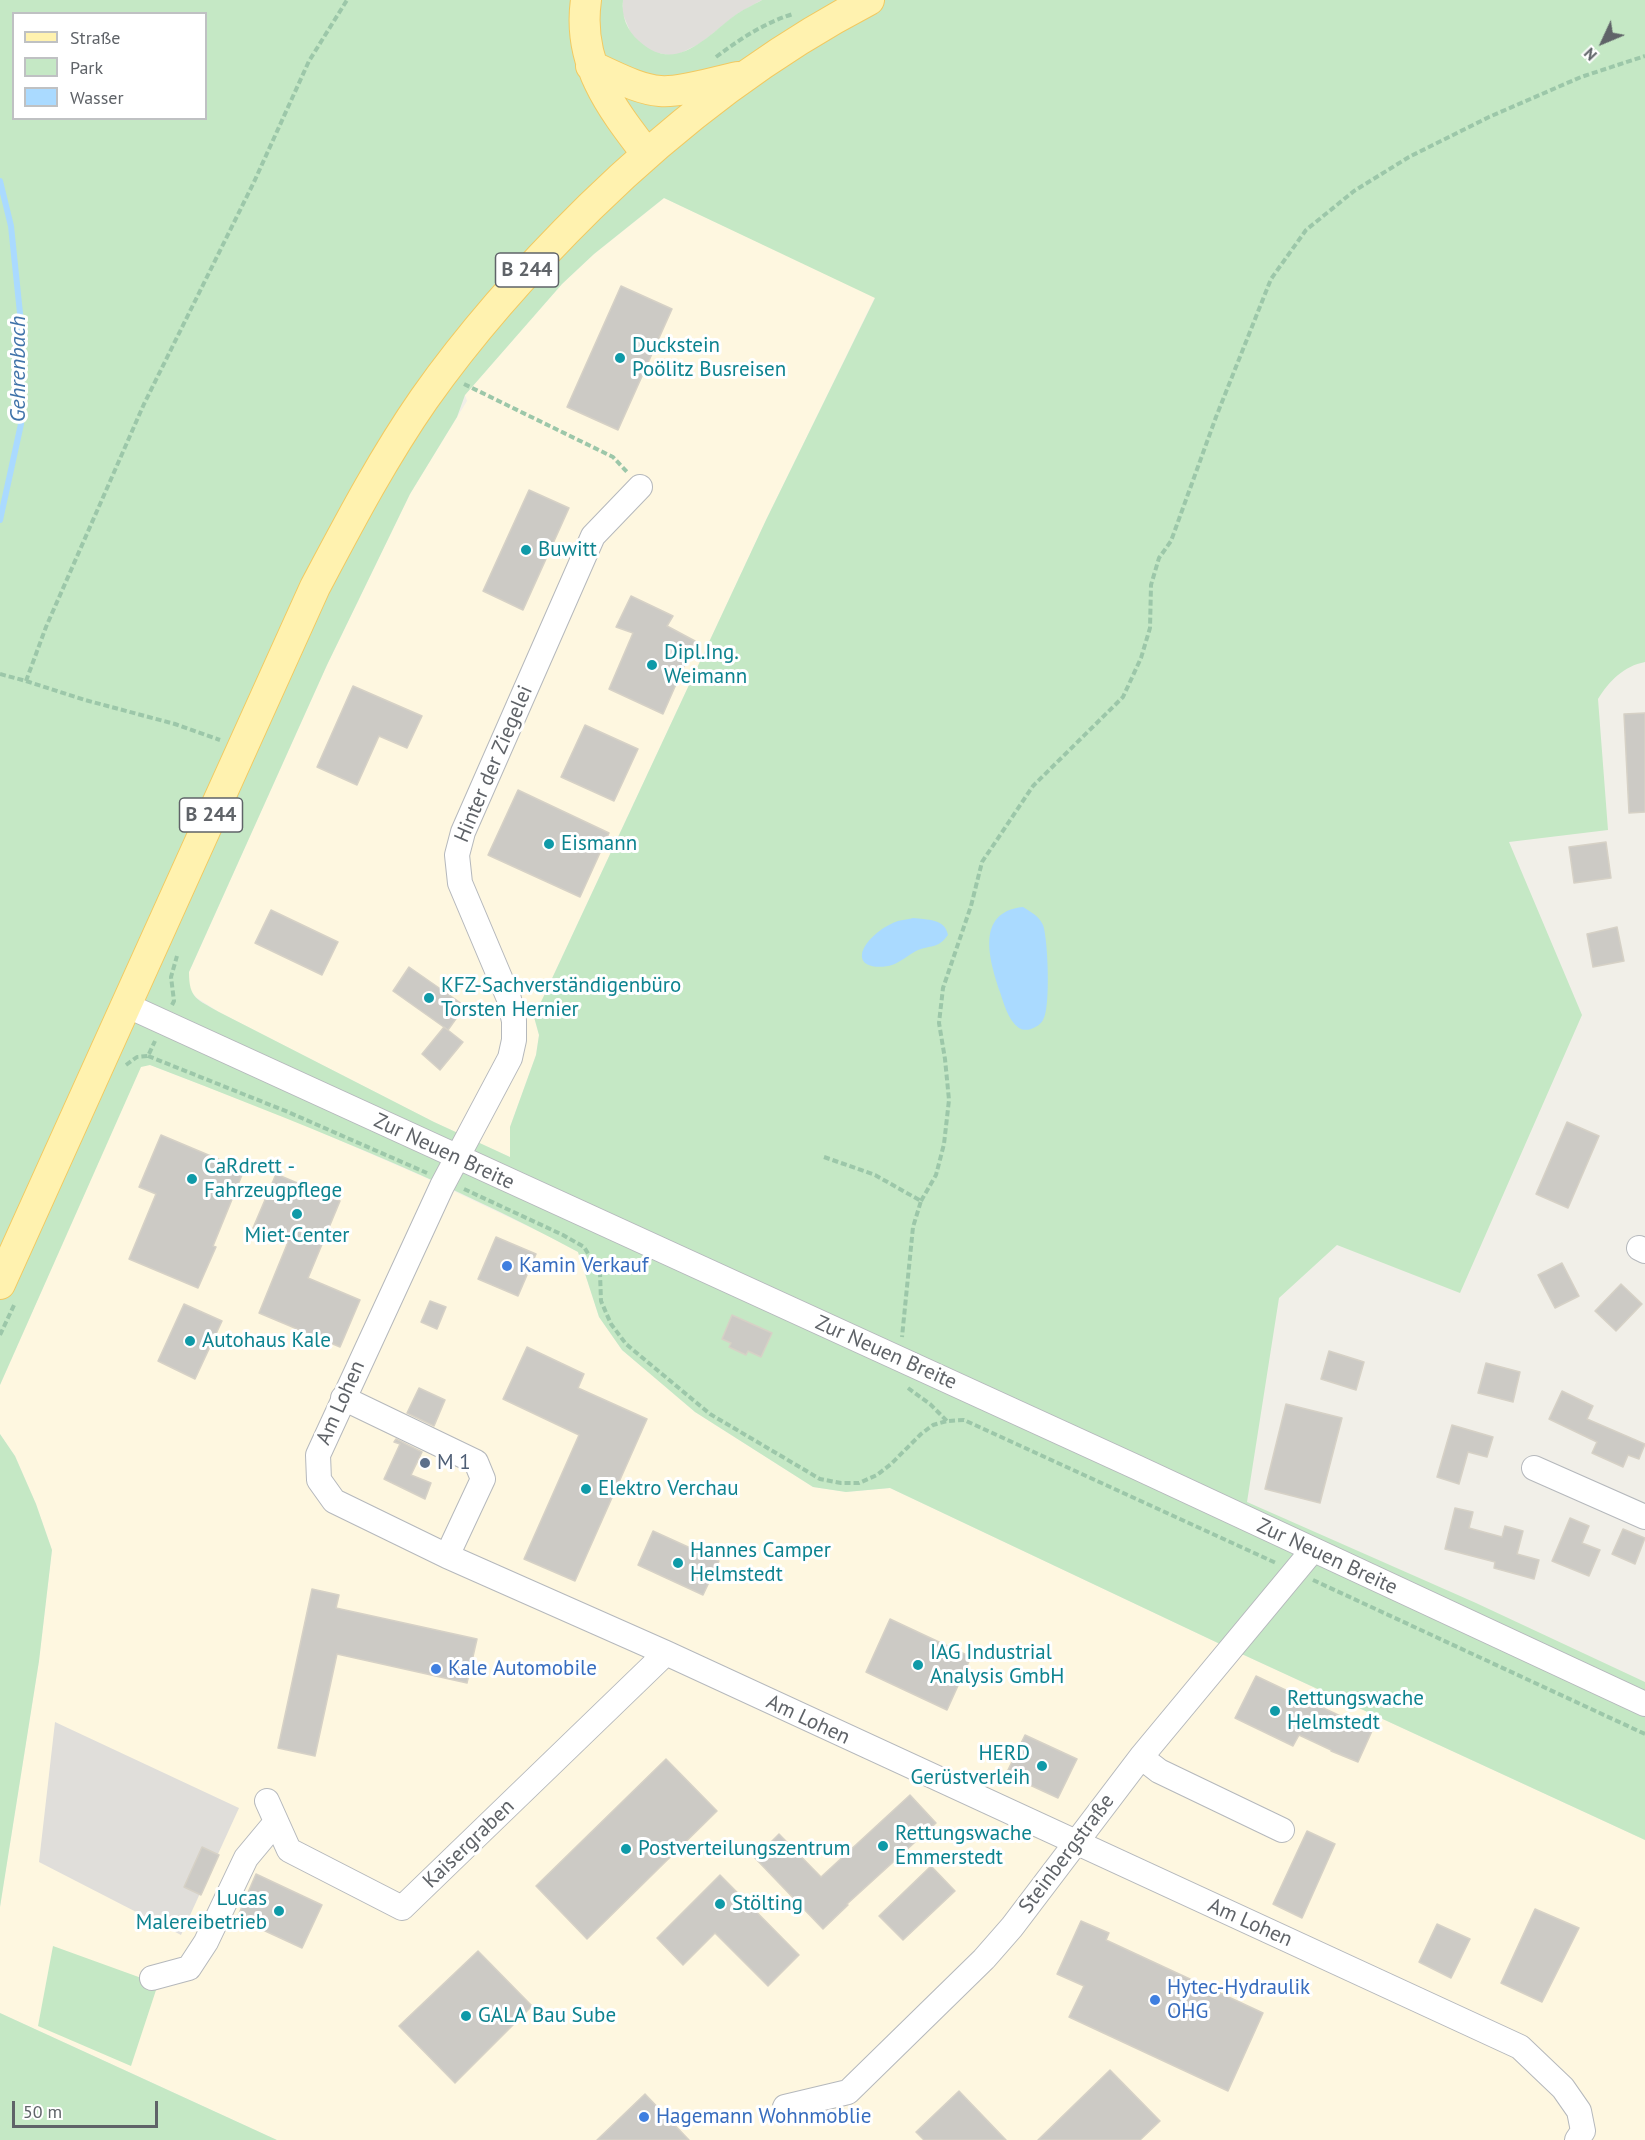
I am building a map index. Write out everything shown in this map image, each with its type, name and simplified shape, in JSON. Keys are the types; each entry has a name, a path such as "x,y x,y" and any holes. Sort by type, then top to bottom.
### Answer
{"main road":[{"path":"585,0 586,48 591,66 601,89 646,153"},
{"name":"B 244","path":"0,1284 315,587 364,495 423,400 503,296 646,153 745,76 821,25 869,0"},
{"path":"591,66 643,88 665,91 745,76"}],"street":[{"name":"Hinter der Ziegelei","path":"457,1158 510,1058 514,1040 514,1021 509,999 460,883 457,855 463,832 593,536 640,487"},
{"name":"Zur Neuen Breite","path":"126,1005 1136,1467 1312,1551 1645,1704"},
{"name":"Am Lohen","path":"457,1158 318,1455 319,1480 334,1501 447,1556 666,1653 1520,2047 1563,2088 1579,2111 1583,2131 1577,2140"},
{"path":"343,1398 476,1462 483,1479 447,1556"},
{"path":"1534,1468 1645,1517"},
{"name":"Steinbergstraße","path":"785,2107 848,2092 984,1959 1012,1927 1141,1757 1312,1551"},
{"name":"Kaisergraben","path":"152,1978 189,1968 206,1942 246,1858 272,1811 289,1850 402,1908 666,1653"},
{"path":"1141,1757 1159,1771 1282,1830"}],"path":[{"path":"26,681 46,627 144,404 254,182 309,61 347,0"},
{"path":"710,61 756,30 776,19 794,13"},
{"path":"899,1360 913,1227 921,1201 936,1175 944,1143 949,1100 939,1023 943,988 971,906 982,861 1033,786 1123,698 1141,658 1150,628 1151,585 1159,558 1171,542 1216,417 1271,279 1306,230 1354,191 1409,157 1489,117 1581,77 1645,56"},
{"path":"460,381 472,389 613,457 640,487"},
{"path":"0,674 175,724 241,748"},
{"path":"148,1056 288,1112 564,1235 584,1247 600,1273 601,1301 611,1324 626,1344 710,1414 820,1479 841,1483 860,1483 891,1464 933,1425 946,1421 964,1420 1645,1734"},
{"path":"824,1157 875,1175 921,1201"}],"shaded area":[{"path":"623,0 762,0 737,14 701,43 675,56 651,52 632,36 622,12"},
{"path":"664,198 875,297 766,520 534,1017 539,1035 536,1055 510,1127 510,1157 434,1122 219,1012 197,998 189,989 189,972 327,665 410,494 467,401 465,395 562,284 594,254"},
{"path":"150,1065 288,1118 424,1177 578,1252 599,1317 622,1350 695,1412 813,1487 846,1492 890,1488 1220,1644 1645,1840 1645,2140 277,2140 0,2013 0,1907 39,1661 52,1550 36,1504 15,1456 0,1434 0,1385 141,1066"},
{"path":"55,1722 239,1808 181,1935 39,1862"}],"green space":[{"path":"0,0 623,0 624,17 628,28 639,41 652,50 665,54 677,54 689,50 737,14 762,0 1645,0 1645,662 1630,667 1618,675 1598,699 1608,830 1509,842 1582,1015 1460,1293 1337,1245 1279,1298 1247,1502 1476,1603 1645,1682 1645,1840 1220,1644 890,1488 846,1492 813,1487 695,1412 622,1350 599,1317 578,1252 474,1199 313,1129 150,1065 141,1067 0,1385","holes":["664,198 875,298 766,520 534,1017 539,1035 536,1055 510,1127 510,1157 434,1122 219,1012 196,997 189,981 189,972 327,665 410,494 457,417 465,395 562,284 594,254"]},
{"path":"0,1434 15,1456 36,1504 52,1550 39,1661 0,1907"},
{"path":"53,1946 158,1984 131,2066 38,2026"},
{"path":"0,2013 277,2140 0,2140"}],"water":[{"path":"1023,907 1037,916 1043,925 1048,973 1046,1013 1041,1023 1029,1030 1015,1025 1005,1007 992,967 989,940 997,918 1008,911"},
{"path":"913,918 939,923 946,929 948,935 937,945 916,951 892,965 878,967 868,965 862,959 863,949 873,936 893,923"}],"building":[{"name":"Duckstein Poölitz Busreisen","path":"621,286 672,309 618,430 567,407"},
{"name":"Buwitt","path":"529,490 569,508 523,610 483,591"},
{"name":"Dipl.Ing. Weimann","path":"631,596 673,616 667,626 695,641 663,714 609,689 633,633 616,627"},
{"path":"353,686 422,716 407,748 379,736 357,785 317,767"},
{"path":"1645,713 1645,812 1629,813 1624,714"},
{"path":"585,725 638,749 614,801 561,777"},
{"name":"Eismann","path":"518,790 609,833 580,897 488,855"},
{"path":"1606,842 1611,878 1574,883 1569,847"},
{"path":"271,910 338,942 322,975 255,943"},
{"path":"1617,927 1624,961 1593,967 1587,934"},
{"name":"KFZ-Sachverständigenbüro Torsten Hernier","path":"409,967 465,1006 448,1030 393,991"},
{"path":"444,1027 463,1042 440,1070 422,1054"},
{"path":"1567,1122 1599,1136 1568,1208 1536,1194"},
{"path":"161,1135 244,1170 213,1246 216,1247 198,1288 129,1259 156,1194 139,1187"},
{"path":"276,1174 340,1201 308,1278 360,1300 340,1347 259,1313 288,1242 253,1228"},
{"name":"Kamin Verkauf","path":"496,1237 536,1254 518,1296 478,1279"},
{"path":"1562,1263 1579,1296 1555,1308 1538,1275"},
{"path":"1621,1284 1642,1304 1616,1331 1595,1311"},
{"path":"430,1301 446,1307 437,1329 421,1322"},
{"name":"Autohaus Kale","path":"184,1304 222,1321 195,1379 158,1361"},
{"path":"732,1315 772,1333 761,1357 748,1351 746,1355 729,1347 731,1343 722,1339"},
{"name":"Elektro Verchau","path":"527,1347 584,1374 578,1388 647,1419 575,1581 524,1559 579,1435 503,1399"},
{"path":"1329,1351 1364,1362 1356,1390 1321,1379"},
{"path":"1486,1363 1520,1372 1513,1402 1478,1393"},
{"path":"419,1388 445,1400 434,1426 407,1413"},
{"path":"1562,1391 1593,1406 1587,1419 1645,1444 1639,1459 1628,1455 1623,1467 1592,1453 1597,1442 1549,1419"},
{"path":"1286,1404 1342,1418 1320,1503 1265,1489"},
{"path":"1452,1425 1493,1437 1487,1457 1468,1452 1459,1484 1437,1477"},
{"path":"396,1439 422,1452 411,1475 431,1483 425,1499 384,1479 400,1444 394,1442"},
{"path":"1455,1508 1473,1512 1469,1528 1502,1537 1505,1526 1523,1531 1517,1554 1539,1560 1534,1579 1494,1568 1495,1562 1445,1549"},
{"path":"1570,1518 1589,1526 1582,1543 1600,1550 1589,1576 1552,1561"},
{"path":"1623,1529 1645,1538 1635,1564 1612,1554"},
{"name":"Hannes Camper Helmstedt","path":"653,1531 719,1561 703,1595 638,1565"},
{"name":"Kale Automobile","path":"312,1589 339,1595 336,1608 477,1639 467,1683 337,1654 315,1756 278,1748"},
{"name":"IAG Industrial Analysis GmbH","path":"890,1619 971,1657 947,1710 866,1672"},
{"path":"1256,1676 1372,1731 1358,1762 1299,1735 1293,1746 1235,1718"},
{"name":"HERD Gerüstverleih","path":"1025,1735 1077,1759 1058,1798 1006,1774"},
{"name":"Postverteilungszentrum","path":"666,1759 717,1811 587,1939 536,1886"},
{"path":"910,1795 936,1823 847,1904 823,1929 755,1858 779,1834 821,1877"},
{"path":"1307,1831 1335,1844 1302,1918 1273,1904"},
{"path":"202,1847 219,1855 201,1895 184,1887"},
{"path":"931,1866 955,1891 903,1940 879,1916"},
{"name":"Lucas Malereibetrieb","path":"256,1874 322,1905 302,1948 237,1918"},
{"name":"Stölting","path":"720,1875 799,1955 768,1986 715,1933 683,1965 657,1938"},
{"path":"1535,1909 1579,1928 1542,2002 1501,1983"},
{"name":"Hytec-Hydraulik OHG","path":"1081,1921 1109,1933 1106,1940 1263,2013 1228,2091 1069,2017 1084,1986 1057,1974"},
{"path":"1437,1924 1470,1939 1451,1978 1419,1962"},
{"name":"GALA Bau Sube","path":"478,1951 532,2006 455,2083 399,2026"},
{"path":"1110,2070 1160,2121 1140,2140 1038,2140"},
{"path":"959,2091 1006,2140 924,2140 916,2132"},
{"name":"Hagemann Wohnmoblie","path":"645,2094 689,2140 597,2140"}],"waterway":[{"name":"Gehrenbach","path":"0,181 11,226 21,323 21,424 0,520"}],"place":[{"name":"Duckstein Poölitz Busreisen","path":"620,358"},
{"name":"Buwitt","path":"526,550"},
{"name":"Dipl.Ing. Weimann","path":"652,665"},
{"name":"Eismann","path":"549,844"},
{"name":"KFZ-Sachverständigenbüro Torsten Hernier","path":"429,998"},
{"name":"CaRdrett - Fahrzeugpflege","path":"192,1179"},
{"name":"Miet-Center","path":"297,1214"},
{"name":"Kamin Verkauf","path":"507,1266"},
{"name":"Autohaus Kale","path":"190,1341"},
{"name":"M 1","path":"425,1463"},
{"name":"Elektro Verchau","path":"586,1489"},
{"name":"Hannes Camper Helmstedt","path":"678,1563"},
{"name":"IAG Industrial Analysis GmbH","path":"918,1665"},
{"name":"Kale Automobile","path":"436,1669"},
{"name":"Rettungswache Helmstedt","path":"1275,1711"},
{"name":"HERD Gerüstverleih","path":"1042,1766"},
{"name":"Rettungswache Emmerstedt","path":"883,1846"},
{"name":"Postverteilungszentrum","path":"626,1849"},
{"name":"Stölting","path":"720,1904"},
{"name":"Lucas Malereibetrieb","path":"279,1911"},
{"name":"Hytec-Hydraulik OHG","path":"1155,2000"},
{"name":"GALA Bau Sube","path":"466,2016"},
{"name":"Hagemann Wohnmoblie","path":"644,2117"}]}
